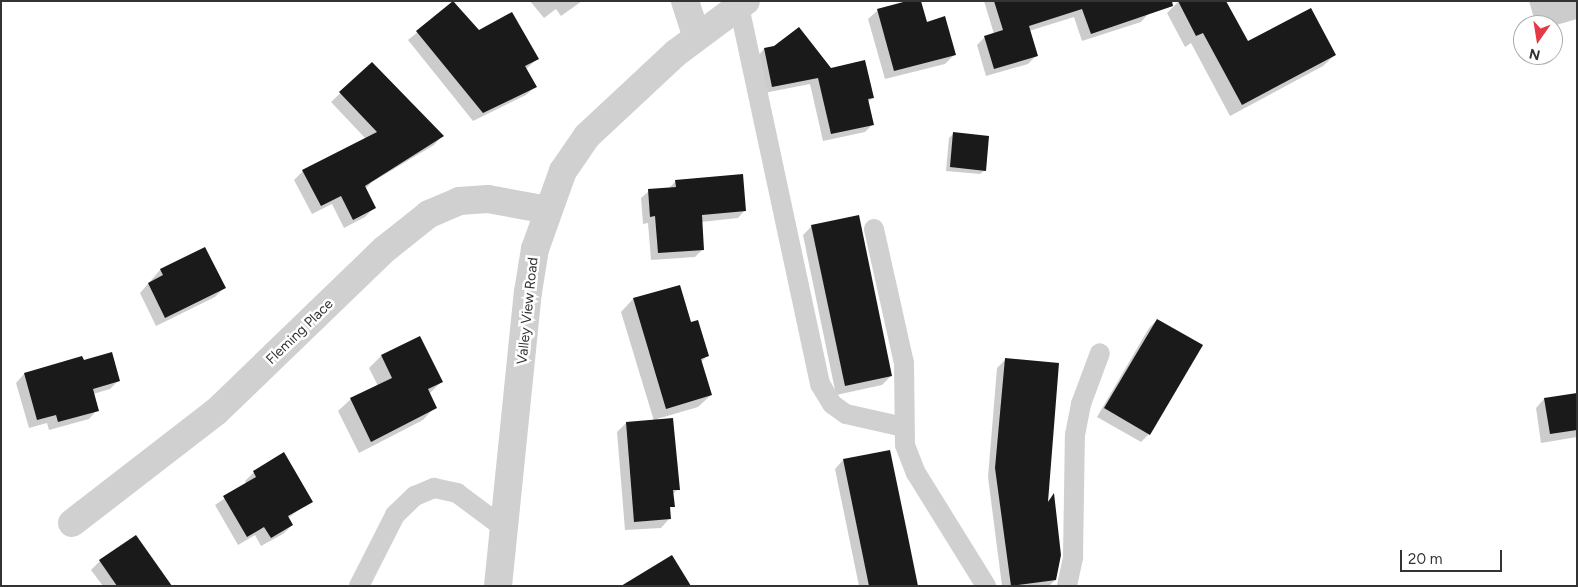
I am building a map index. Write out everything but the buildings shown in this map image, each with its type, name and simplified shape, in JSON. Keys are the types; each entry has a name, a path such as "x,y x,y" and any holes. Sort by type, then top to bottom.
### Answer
{"street":[{"path":"685,1 696,34"},
{"name":"Valley View Road","path":"498,586 528,292 535,249 563,171 587,136 696,34 742,4"},
{"name":"Fleming Place","path":"72,523 217,411 385,249 429,214 459,201 488,199 548,210"}],"lane":[{"path":"742,4 820,384 829,400 846,414 903,427"},
{"path":"874,229 904,363 903,427 905,445 916,473 986,586"},
{"path":"1067,586 1072,557 1075,435 1081,404 1100,353"},
{"path":"359,586 395,515 415,496 434,488 457,493 504,528"}]}
